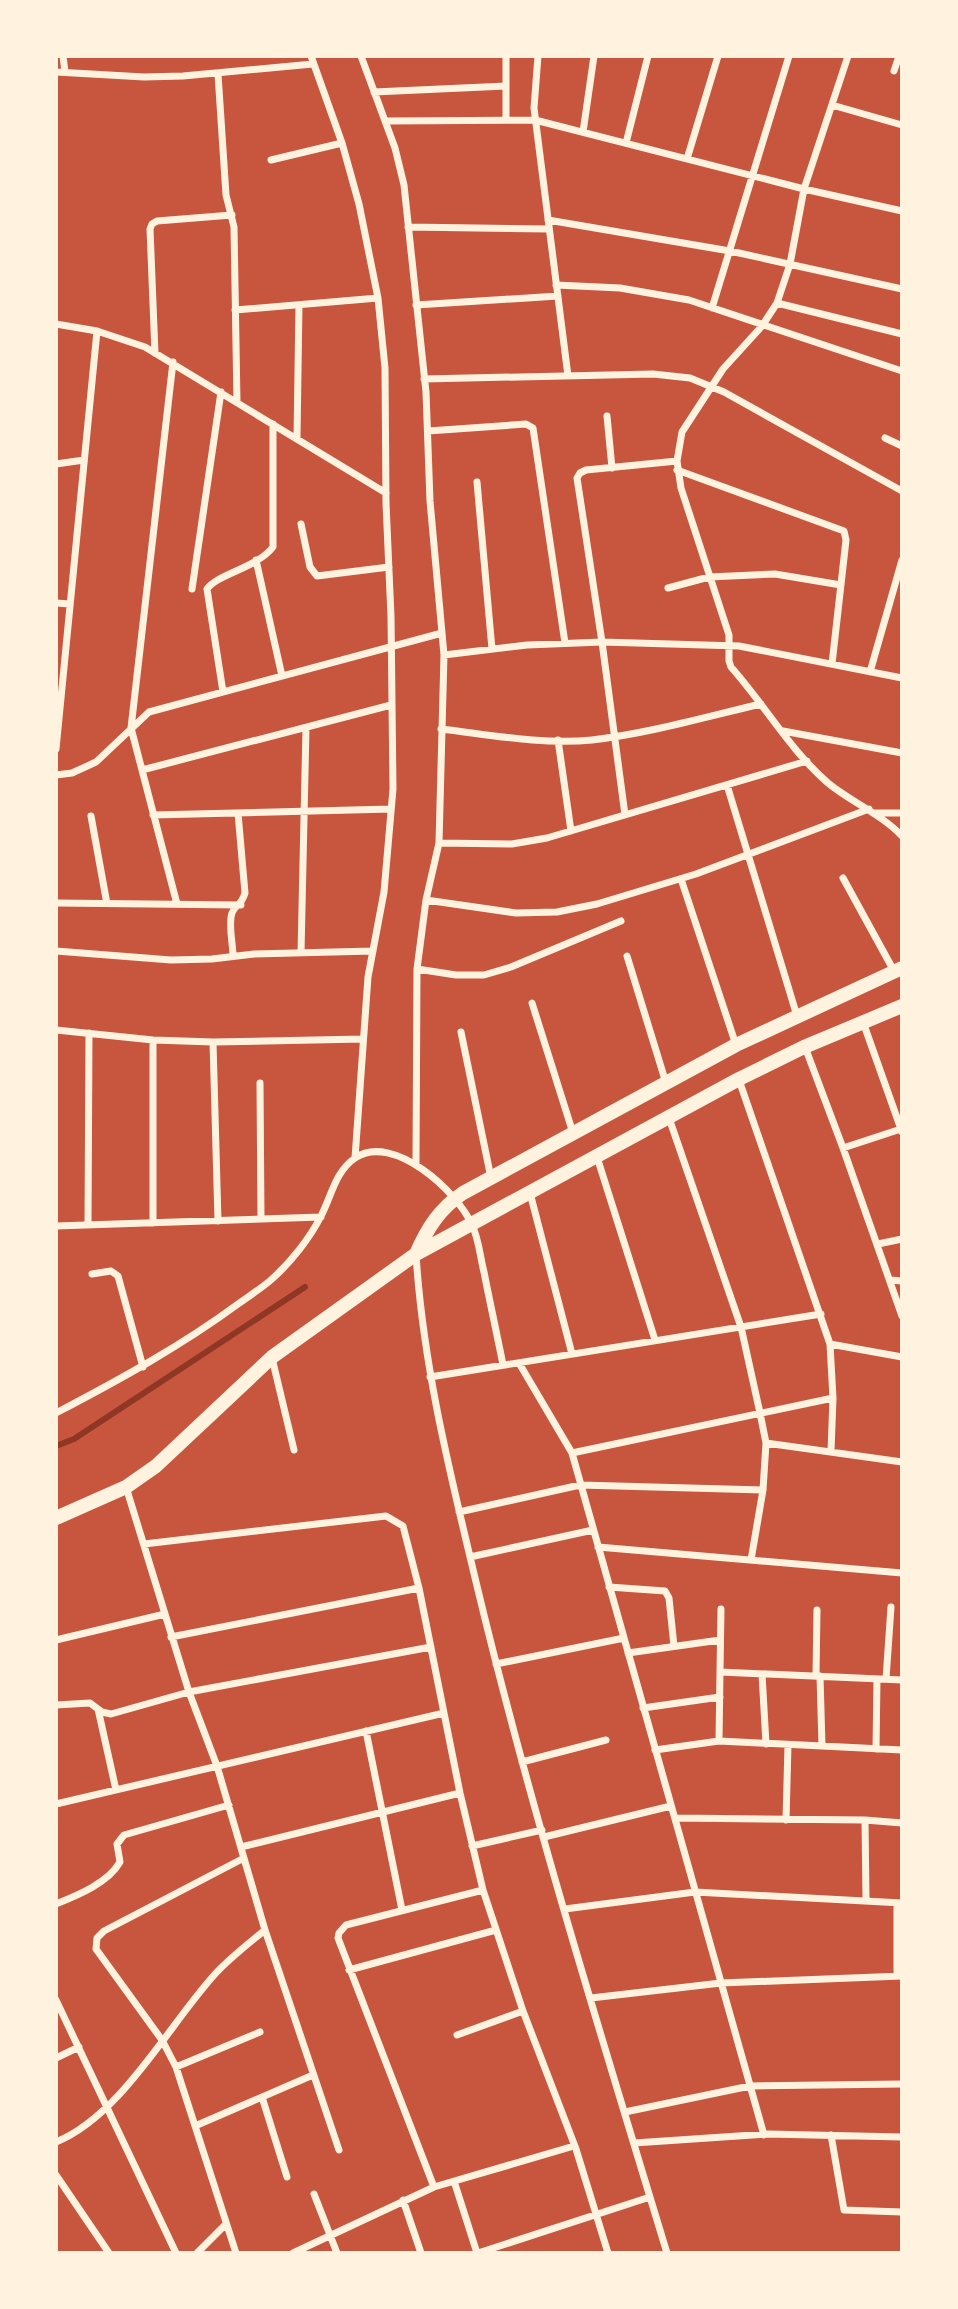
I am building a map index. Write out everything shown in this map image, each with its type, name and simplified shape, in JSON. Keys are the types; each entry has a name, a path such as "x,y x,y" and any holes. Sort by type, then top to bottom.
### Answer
{"main road":[{"path":"416,1254 429,1226 454,1199 736,1045 898,969"},
{"path":"56,1518 126,1487 179,1447 272,1357 416,1254 739,1079 804,1047 902,1006"}],"street":[{"path":"63,56 65,72"},
{"path":"360,56 395,148 404,185 424,379 430,501 444,655 439,842 426,900 417,969 416,1164"},
{"path":"506,56 506,120"},
{"path":"538,56 535,120 568,376"},
{"path":"583,132 594,56"},
{"path":"626,143 648,56"},
{"path":"687,159 718,56"},
{"path":"712,308 789,56"},
{"path":"848,56 804,188 790,264 777,303 762,326 710,386 682,432 677,470 730,645 731,667 829,784 871,811 902,836"},
{"path":"894,71 898,56"},
{"path":"56,72 144,77 218,74 312,60 342,143 359,204 378,298 386,387 391,809 384,892 373,951 363,1039 355,1158"},
{"path":"218,74 226,195 232,215 237,402"},
{"path":"374,92 506,86"},
{"path":"832,105 902,125"},
{"path":"385,121 535,120 902,211"},
{"path":"271,160 342,143"},
{"path":"155,353 150,229 152,224 157,221 232,215"},
{"path":"408,227 549,225 730,251 902,289"},
{"path":"556,285 620,288 689,300 902,371"},
{"path":"416,305 558,296"},
{"path":"235,310 378,298"},
{"path":"777,303 902,334"},
{"path":"297,438 299,305"},
{"path":"56,324 97,331 173,362 386,493"},
{"path":"56,750 59,683 70,604 97,331"},
{"path":"173,362 131,728 177,904"},
{"path":"424,379 653,374 690,378 724,392 902,491"},
{"path":"192,589 222,392"},
{"path":"607,416 612,468"},
{"path":"223,692 207,589 211,584 243,570 270,551 274,542 273,424"},
{"path":"428,431 526,424 533,428 565,643"},
{"path":"885,439 902,446"},
{"path":"56,464 85,460"},
{"path":"625,815 578,475 586,470 677,461"},
{"path":"677,470 841,529 846,537 832,664"},
{"path":"477,482 492,649"},
{"path":"301,524 310,568 317,576 390,567"},
{"path":"256,560 282,676"},
{"path":"870,672 902,560"},
{"path":"668,587 709,577 775,574 841,585"},
{"path":"56,603 70,604"},
{"path":"56,775 72,773 96,762 149,712 442,633"},
{"path":"444,655 565,643 730,645 902,678"},
{"path":"442,729 528,739 590,740 651,731 761,704"},
{"path":"142,770 391,705"},
{"path":"301,953 306,727"},
{"path":"783,731 902,753"},
{"path":"558,740 571,831"},
{"path":"439,842 512,844 571,831 807,761"},
{"path":"727,785 797,1016"},
{"path":"153,815 391,809"},
{"path":"426,900 516,913 557,912 597,904 681,878 871,811 902,813"},
{"path":"233,956 231,916 234,909 241,905 245,893 238,813"},
{"path":"91,816 107,904"},
{"path":"681,878 736,1045"},
{"path":"843,878 898,969"},
{"path":"56,903 241,905"},
{"path":"417,969 456,975 484,975 511,967 621,921"},
{"path":"56,951 171,960 373,951"},
{"path":"627,956 666,1083"},
{"path":"531,1003 573,1134"},
{"path":"843,1148 901,1130 863,1023"},
{"path":"56,1030 153,1040 213,1042 363,1039"},
{"path":"88,1225 89,1032"},
{"path":"461,1032 491,1178"},
{"path":"153,1040 153,1223"},
{"path":"213,1042 218,1220"},
{"path":"804,1047 902,1316"},
{"path":"739,1079 830,1345 833,1398 831,1451"},
{"path":"260,1083 261,1219"},
{"path":"668,1118 741,1327 766,1443 763,1490 751,1560"},
{"path":"56,1413 143,1367 211,1324 273,1278 321,1217 339,1173 355,1158 380,1150 396,1153 416,1164 454,1199 472,1225 503,1365"},
{"path":"597,1157 654,1340"},
{"path":"530,1194 572,1354"},
{"path":"56,1226 321,1217"},
{"path":"878,1244 902,1239"},
{"path":"416,1254 418,1295 430,1377 496,1664 522,1762 667,2253"},
{"path":"92,1274 111,1271 118,1276 143,1367"},
{"path":"890,1280 902,1280"},
{"path":"430,1377 821,1314"},
{"path":"830,1345 902,1357"},
{"path":"272,1357 294,1450"},
{"path":"519,1363 572,1453 764,2135"},
{"path":"572,1453 833,1398"},
{"path":"766,1443 902,1462"},
{"path":"459,1512 580,1485 763,1490"},
{"path":"126,1487 189,1692 217,1766 265,1930 339,2150"},
{"path":"144,1544 386,1516 403,1526 419,1588 460,1793 483,1890 523,2011 575,2146 608,2253"},
{"path":"470,1557 593,1530"},
{"path":"598,1547 902,1573"},
{"path":"610,1587 660,1589 667,1592 674,1646"},
{"path":"172,1637 419,1588"},
{"path":"876,1749 891,1607"},
{"path":"719,1741 721,1609"},
{"path":"817,1610 822,1746"},
{"path":"56,1640 165,1614"},
{"path":"496,1664 624,1638"},
{"path":"628,1653 720,1640"},
{"path":"56,1705 90,1703 111,1714 189,1692 431,1647"},
{"path":"720,1672 902,1680"},
{"path":"762,1674 766,1744"},
{"path":"643,1708 719,1697"},
{"path":"98,1709 116,1790"},
{"path":"56,1804 444,1713"},
{"path":"366,1731 402,1910"},
{"path":"522,1762 606,1740"},
{"path":"655,1750 719,1741 902,1750"},
{"path":"786,1820 788,1745"},
{"path":"241,1847 460,1793"},
{"path":"56,1904 85,1891 112,1873 120,1862 117,1844 124,1835 229,1805"},
{"path":"472,1846 543,1834 671,1806"},
{"path":"675,1818 865,1820 902,1823"},
{"path":"865,1820 866,1900"},
{"path":"236,2253 176,2067 162,2040 96,1949 97,1938 104,1931 244,1858"},
{"path":"434,2187 339,1944 339,1933 346,1925 483,1890"},
{"path":"565,1909 695,1892 900,1903 900,1976 721,1983 591,1998"},
{"path":"56,2141 68,2137 107,2108 216,1973 265,1930"},
{"path":"349,1970 496,1930"},
{"path":"56,2000 176,2253"},
{"path":"457,2035 523,2011"},
{"path":"176,2067 260,2032"},
{"path":"56,2058 79,2048"},
{"path":"195,2126 313,2075"},
{"path":"625,2112 750,2086 902,2084"},
{"path":"262,2097 288,2177"},
{"path":"634,2143 764,2135 902,2137"},
{"path":"831,2135 844,2210 902,2212"},
{"path":"293,2253 434,2187 575,2146"},
{"path":"56,2175 109,2253"},
{"path":"454,2181 477,2253 650,2197"},
{"path":"314,2194 337,2253"},
{"path":"403,2200 421,2253"},
{"path":"197,2253 226,2224"}],"waterway":[{"path":"56,1446 74,1439 305,1287"}]}
